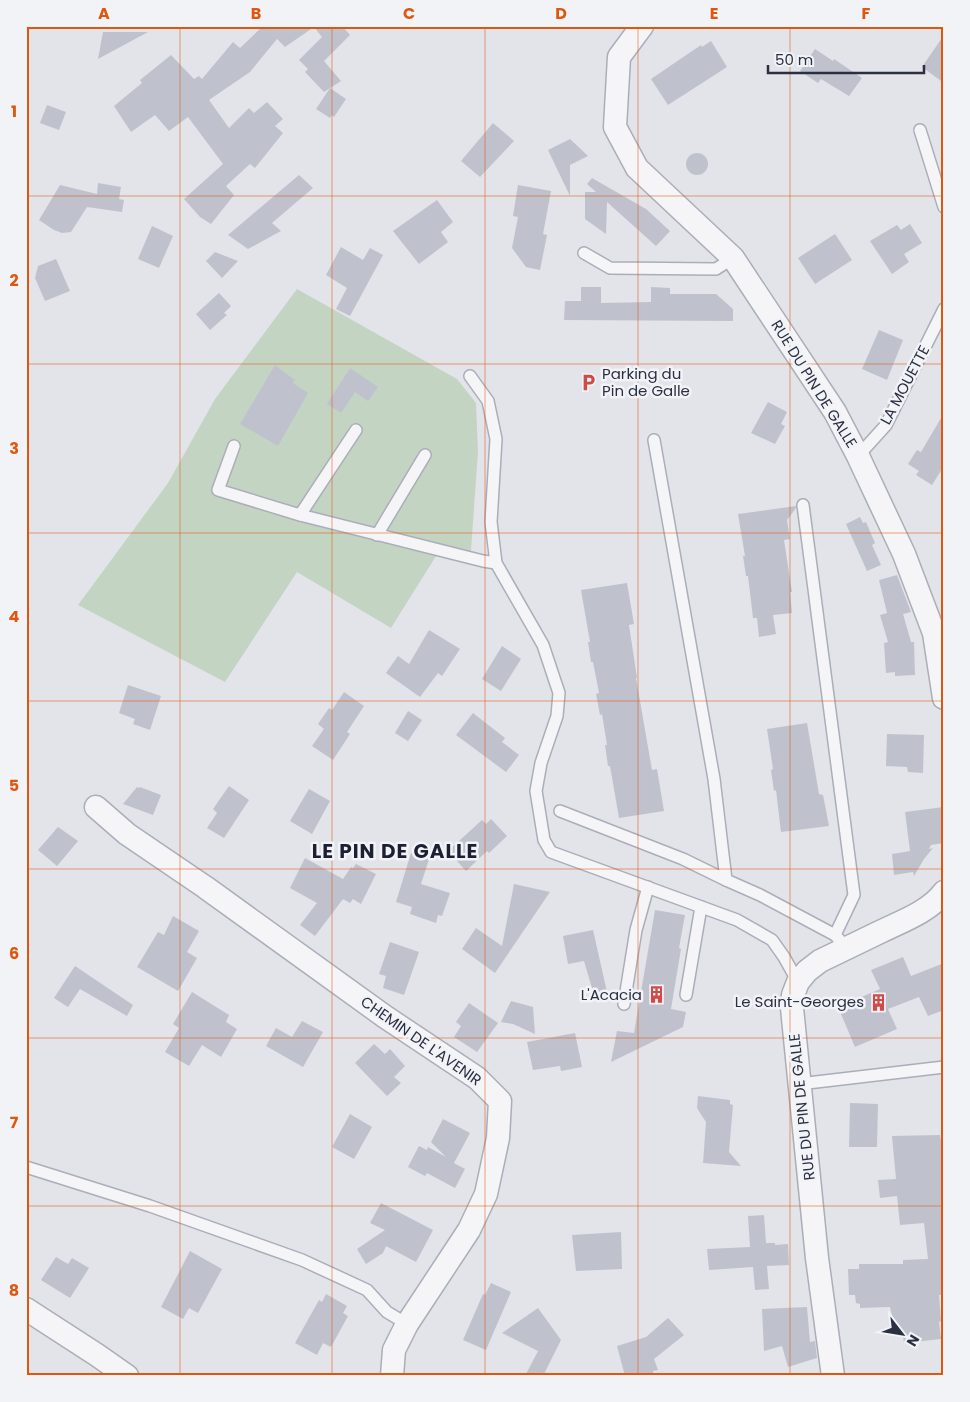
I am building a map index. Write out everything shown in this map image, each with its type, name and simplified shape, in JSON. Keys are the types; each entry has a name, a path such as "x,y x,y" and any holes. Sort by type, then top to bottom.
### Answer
{"street":[{"name":"RUE DU PIN DE GALLE","path":"642,26 619,57 615,126 637,168 733,258 835,412 904,554 934,633 944,698"},
{"name":"CHEMIN DE L'AVENIR","path":"96,807 127,834 205,887 384,1016 478,1078 500,1101 498,1138 486,1194 469,1230 406,1324 394,1350 392,1376"},
{"path":"798,982 806,970 820,962 841,941 927,908 939,899 944,892"},
{"name":"RUE DU PIN DE GALLE","path":"798,982 793,995 792,1008 817,1258 833,1376"},
{"path":"26,1310 127,1376"}],"lane":[{"path":"920,130 944,208"},
{"path":"584,253 610,268 716,269 733,258"},
{"name":"LA MOUETTE","path":"858,456 886,425 944,309"},
{"path":"470,376 488,401 496,439 491,522 496,563 543,645 559,693 557,716 541,762 536,791 544,840 551,852 737,920 772,940 798,982"},
{"path":"300,515 356,430"},
{"path":"654,440 714,779 726,880"},
{"path":"234,446 218,490 300,515 496,563"},
{"path":"377,534 425,455"},
{"path":"560,811 683,859 760,895 841,941 854,896 803,505"},
{"path":"624,1004 636,930 648,887"},
{"path":"686,995 701,907"},
{"path":"799,1084 944,1067"},
{"path":"26,1167 150,1206 302,1260 367,1290 387,1312 406,1324"}],"green space":[{"path":"297,289 457,379 476,403 478,452 470,564 436,556 391,628 297,572 225,682 78,605 168,483 215,399"}],"building":[{"path":"263,26 342,26 350,35 324,61 341,81 324,92 305,72 308,69 299,60 322,37 314,27 285,47 277,39 250,72 209,100 229,128 249,108 254,113 267,102 283,119 275,126 283,133 255,168 250,164 226,186 234,195 211,224 200,217 184,199 223,164 188,117 169,131 155,115 131,132 114,106 142,83 140,80 171,55 194,79 199,76 202,79 233,42 240,48"},
{"path":"103,32 148,32 98,59"},
{"path":"944,35 944,83 922,67"},
{"path":"711,41 727,67 668,105 651,79 701,45 702,47"},
{"path":"815,49 862,78 849,96 821,79 818,83 800,71"},
{"path":"330,88 346,99 334,117 332,115 330,118 316,109"},
{"path":"47,105 66,112 59,130 40,123"},
{"path":"493,123 514,141 480,177 461,161"},
{"path":"570,139 588,156 570,165 570,196 548,150"},
{"path":"697,153 705,156 708,164 705,172 697,175 689,172 686,164 689,156"},
{"path":"299,175 313,188 272,223 281,231 248,249 228,235"},
{"path":"592,178 646,209 670,231 656,246 607,202 606,234 585,219 585,192 596,192 587,184"},
{"path":"98,183 121,187 119,199 124,200 122,212 87,207 71,232 62,233 39,220 60,185 97,194"},
{"path":"518,185 551,191 543,234 547,235 540,270 526,267 512,248 518,217 513,216"},
{"path":"437,200 453,222 441,232 448,242 419,264 393,231"},
{"path":"910,224 922,243 904,254 909,262 892,274 870,241 897,225 901,230"},
{"path":"152,226 173,236 159,268 138,259"},
{"path":"835,234 852,260 815,284 798,258"},
{"path":"341,247 363,260 370,248 383,255 350,316 336,309 347,288 326,275"},
{"path":"215,252 238,261 222,278 206,261"},
{"path":"56,259 70,291 45,301 35,278 38,266"},
{"path":"581,287 601,287 601,303 651,302 651,287 670,288 670,294 716,294 733,309 733,321 564,320 565,301 581,301"},
{"path":"219,293 231,306 224,313 227,315 210,330 196,314"},
{"path":"879,330 903,340 887,380 862,369"},
{"path":"275,365 295,380 293,383 308,393 278,446 240,424"},
{"path":"350,368 378,387 368,401 355,392 341,413 327,404"},
{"path":"768,402 787,412 781,424 785,426 775,444 751,433"},
{"path":"944,413 944,466 932,485 916,475 919,471 908,464 917,450 921,452"},
{"path":"796,506 787,520 790,539 784,540 792,592 790,592 792,613 773,615 776,634 759,637 757,618 753,618 738,514"},
{"path":"860,517 863,523 866,522 875,543 872,545 881,565 867,571 846,524"},
{"path":"897,575 911,612 903,614 911,642 914,642 915,675 895,676 895,672 886,673 884,643 888,642 880,615 887,613 879,580"},
{"path":"627,583 634,624 629,625 636,678 652,770 657,769 664,811 619,818 610,766 608,766 602,714 600,715 596,694 599,693 593,662 591,662 588,642 590,642 581,590"},
{"path":"429,630 460,649 442,676 438,673 420,697 386,673 398,656 409,664"},
{"path":"502,646 521,659 501,691 482,679"},
{"path":"128,685 161,696 150,730 133,724 135,719 119,713"},
{"path":"344,692 364,706 347,732 350,734 333,760 312,746 324,729 318,724 329,708 332,710"},
{"path":"408,711 422,720 408,741 395,733"},
{"path":"473,713 505,738 502,742 519,755 506,772 456,735"},
{"path":"807,723 819,794 823,795 829,826 781,832 776,790 774,791 771,770 773,769 767,729"},
{"path":"887,734 924,735 923,773 908,772 907,767 886,766"},
{"path":"229,786 249,800 224,838 207,828 217,813 213,809"},
{"path":"137,787 161,795 153,815 123,804"},
{"path":"309,789 330,801 312,834 290,821"},
{"path":"944,807 944,843 931,845 929,849 933,848 914,876 913,872 894,875 892,854 910,851 905,812"},
{"path":"491,819 507,836 489,853 487,851 466,871 448,851 482,820 486,824"},
{"path":"58,827 78,841 57,866 38,850"},
{"path":"411,853 430,856 421,884 450,893 442,916 438,915 436,923 410,914 412,907 396,902"},
{"path":"305,858 343,879 351,867 353,868 356,864 376,874 361,904 353,899 350,903 343,899 315,936 300,925 317,903 290,888"},
{"path":"514,884 550,892 495,973 462,949 476,928 502,946"},
{"name":"L'Acacia","path":"655,910 685,915 671,1009 686,1012 683,1027 611,1062 617,1031 634,1033"},
{"path":"173,916 199,931 187,952 197,958 178,991 137,967 158,932 164,935"},
{"path":"593,930 607,992 594,995 584,961 568,964 563,936"},
{"path":"390,942 419,952 404,995 383,988 386,976 379,974"},
{"name":"Le Saint-Georges","path":"903,957 911,976 944,963 944,1010 928,1016 919,997 888,1009 897,1029 855,1047 838,1007 880,989 871,970"},
{"path":"75,966 133,1005 127,1016 80,989 68,1007 54,998"},
{"path":"192,992 229,1015 226,1022 237,1029 221,1057 202,1045 189,1066 165,1052 179,1028 173,1024"},
{"path":"511,1001 533,1007 535,1034 513,1024 501,1022"},
{"path":"469,1003 498,1023 477,1052 454,1037 461,1026 456,1022"},
{"path":"302,1021 323,1032 303,1067 266,1046 276,1028 292,1037"},
{"path":"575,1033 582,1067 561,1071 560,1066 533,1070 527,1042"},
{"path":"374,1044 385,1054 390,1049 405,1066 394,1077 401,1083 387,1096 355,1063"},
{"path":"698,1096 730,1100 730,1104 733,1105 729,1152 741,1166 703,1163 706,1122 697,1108"},
{"path":"850,1103 878,1104 877,1147 849,1147"},
{"path":"350,1114 372,1127 354,1159 332,1147"},
{"path":"443,1119 470,1133 454,1163 465,1169 455,1188 427,1173 425,1176 408,1167 419,1146 427,1150 428,1147 446,1157 431,1142"},
{"path":"940,1135 944,1158 944,1295 939,1295 941,1339 904,1343 902,1331 896,1331 890,1307 860,1308 860,1304 856,1303 855,1295 849,1295 848,1269 859,1269 859,1264 903,1264 903,1260 928,1259 924,1223 900,1225 897,1196 880,1198 878,1180 896,1179 892,1136"},
{"path":"381,1203 433,1230 416,1262 386,1246 383,1253 366,1264 357,1249 385,1230 370,1223"},
{"path":"764,1215 766,1243 775,1243 775,1245 788,1244 789,1265 767,1266 769,1289 755,1290 753,1267 709,1270 707,1249 750,1247 748,1216"},
{"path":"621,1232 622,1269 576,1271 572,1235"},
{"path":"190,1251 222,1269 198,1313 189,1308 183,1319 161,1307"},
{"path":"56,1257 68,1264 72,1258 89,1268 70,1298 41,1280"},
{"path":"491,1283 511,1292 486,1350 463,1340 483,1294 485,1295"},
{"path":"326,1294 347,1306 343,1313 348,1316 331,1347 323,1343 317,1355 295,1343 319,1300 322,1302"},
{"path":"807,1307 810,1342 815,1341 817,1358 788,1367 782,1346 764,1351 762,1309"},
{"path":"538,1308 561,1340 543,1376 525,1376 538,1351 502,1333"},
{"path":"668,1318 684,1335 654,1359 658,1370 653,1371 654,1376 625,1376 617,1346 646,1337"}],"place":[{"name":"Parking du Pin de Galle","path":"588,383"},
{"name":"L'Acacia","path":"656,995"},
{"name":"Le Saint-Georges","path":"878,1002"}],"district":[{"name":"LE PIN DE GALLE","path":"395,851"}]}
